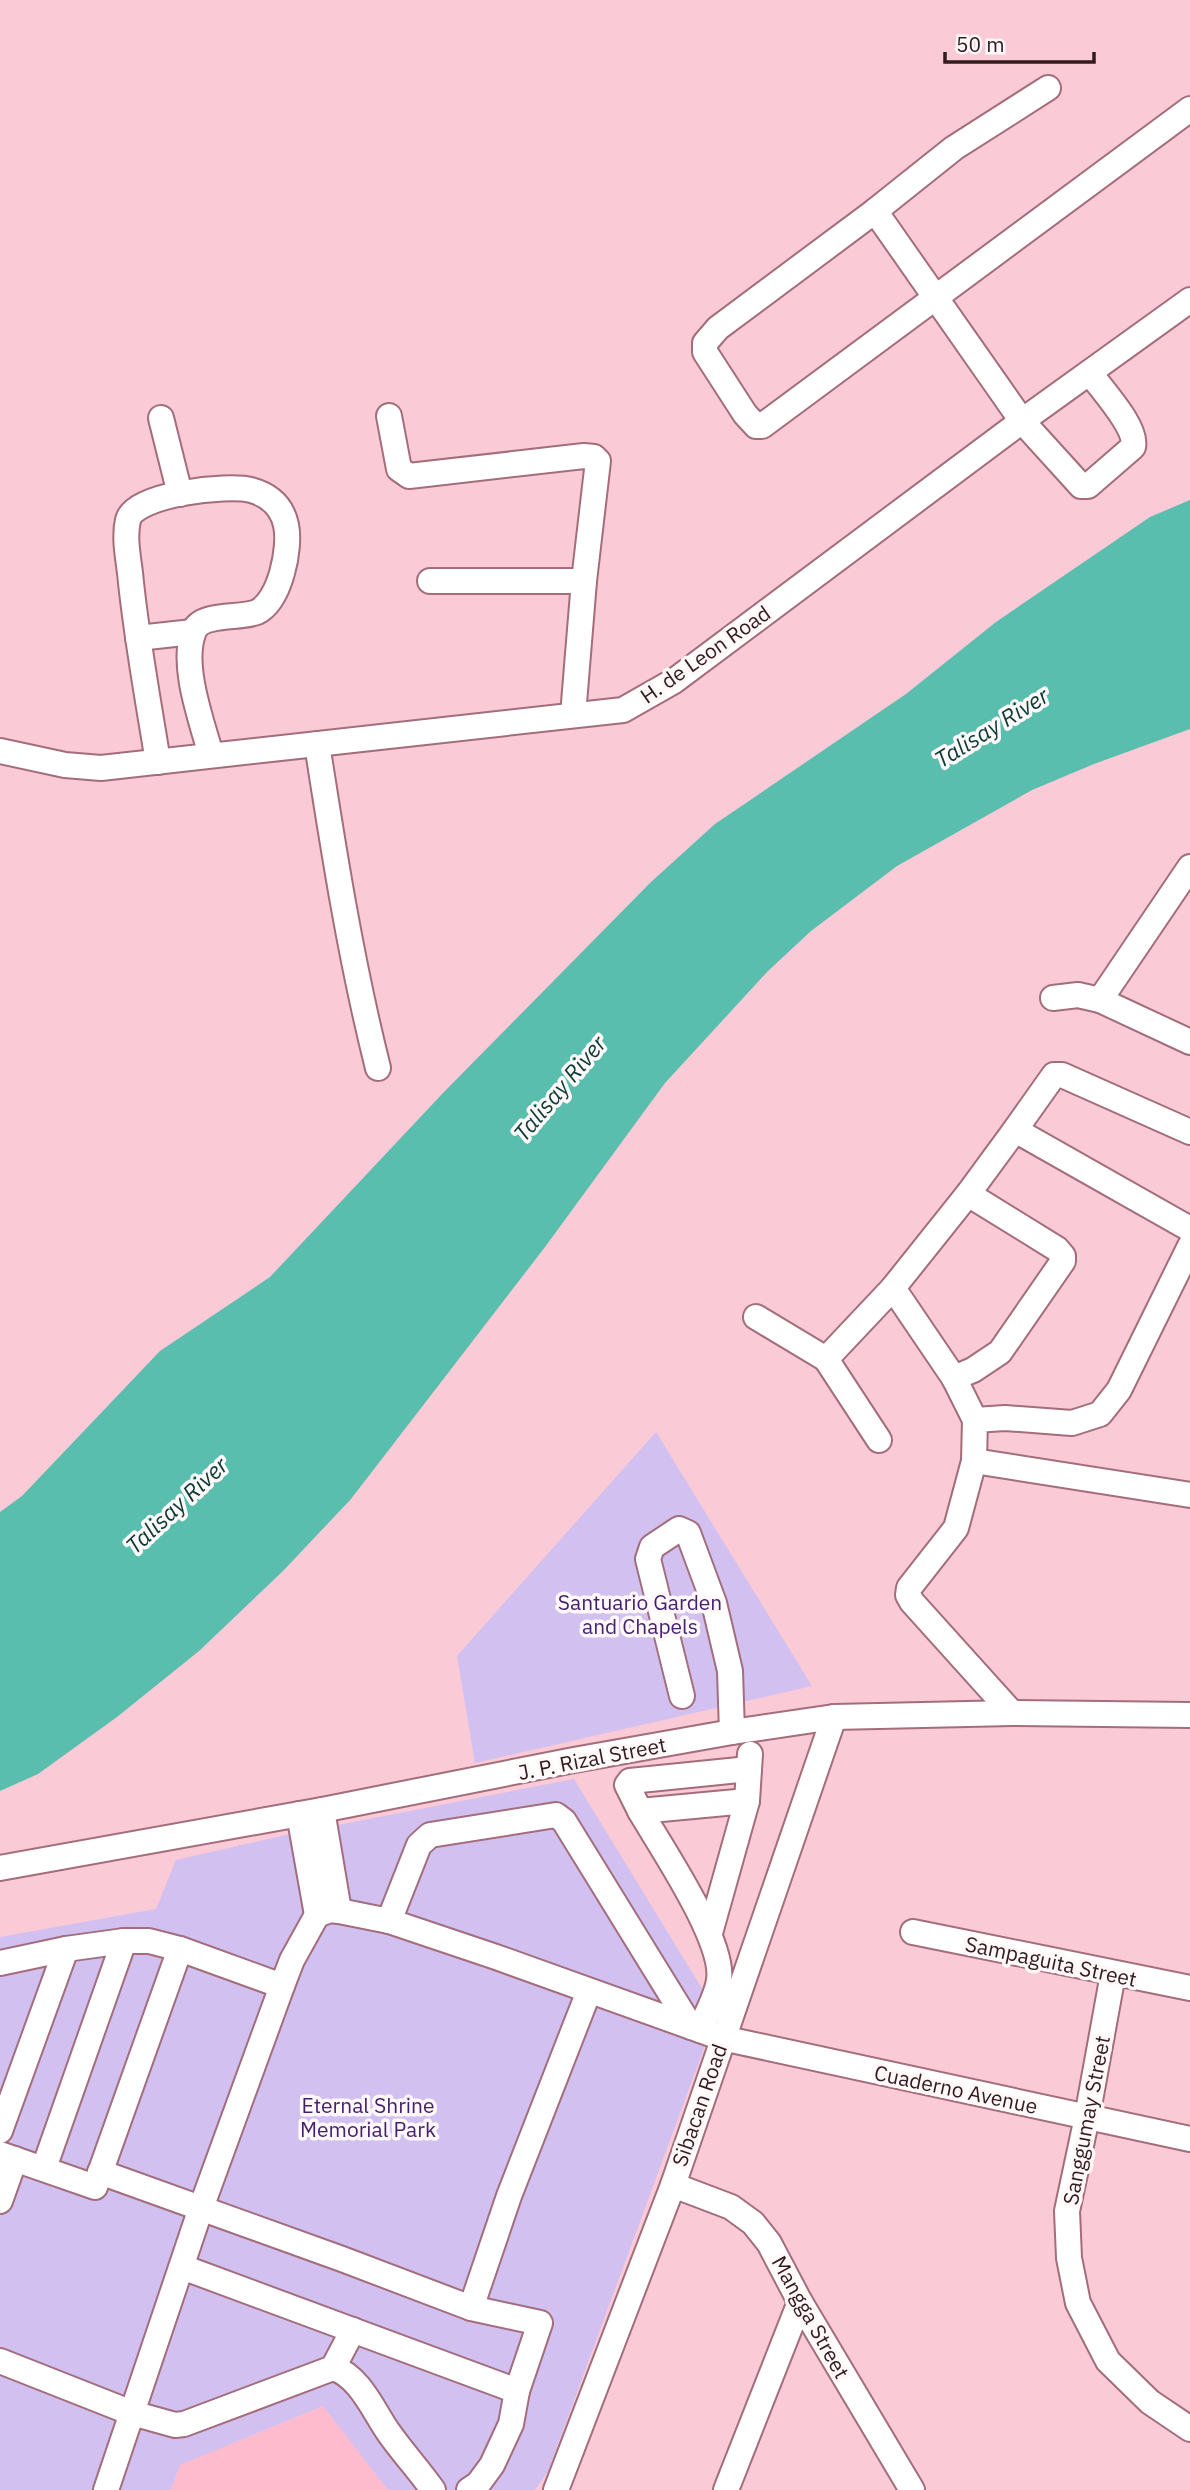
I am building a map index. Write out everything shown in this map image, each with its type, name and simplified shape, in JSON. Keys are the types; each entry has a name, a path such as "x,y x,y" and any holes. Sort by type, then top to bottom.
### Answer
{"street":[{"path":"1048,88 954,148 707,338 705,352 745,414 756,426 762,426 1190,110"},
{"path":"875,211 1022,421 1081,486 1088,486 1133,447 1135,440 1129,426 1090,373"},
{"name":"H. de Leon Road","path":"0,751 82,768 158,762 623,710 674,681 1022,421 1190,300"},
{"path":"389,416 399,469 410,476 594,457 598,461 584,581 573,715"},
{"path":"161,418 180,494"},
{"path":"158,762 138,638 126,533 128,517 136,508 157,499 180,494 248,489 264,495 278,505 286,524 288,545 276,589 266,604 257,612 205,620 197,624 193,632 191,676 211,755"},
{"path":"430,581 584,581"},
{"path":"138,638 193,632"},
{"path":"317,744 354,967 378,1068"},
{"path":"1100,1000 1190,867"},
{"path":"1053,998 1078,995 1100,1000 1190,1042"},
{"path":"826,1359 893,1288 968,1194 1054,1075 1062,1075 1190,1132"},
{"path":"1014,1130 1190,1229"},
{"path":"954,1378 1000,1352 1063,1261 1063,1256 1057,1249 968,1194"},
{"path":"975,1420 1005,1418 1072,1423 1100,1414 1119,1390 1190,1246"},
{"path":"893,1288 954,1378 975,1420 974,1461 956,1528 909,1588 908,1595 1012,1713"},
{"path":"756,1317 826,1359 879,1440"},
{"path":"974,1461 1190,1495"},
{"path":"682,1696 648,1559 652,1547 679,1529 688,1533 714,1603 730,1671 732,1732"},
{"name":"J. P. Rizal Street","path":"0,1868 310,1812 574,1760 834,1717 1012,1713 1190,1714"},
{"name":"Sibacan Road","path":"556,2490 673,2185 704,2031 834,1717"},
{"path":"704,2031 719,1982 719,1967 710,1933 627,1785 630,1781 749,1762 747,1801 710,1933"},
{"path":"640,1811 747,1801"},
{"path":"106,2490 201,2208 292,1960 328,1913 310,1812"},
{"path":"389,1921 419,1845 430,1835 556,1815 564,1821 704,2031"},
{"name":"Cuaderno Avenue","path":"328,1913 389,1921 704,2031 1190,2139"},
{"name":"Sampaguita Street","path":"913,1932 1190,1988"},
{"path":"0,1963 66,1949 124,1941 149,1941 282,1986"},
{"path":"44,2168 124,1941"},
{"path":"0,2131 66,1949"},
{"path":"0,2202 8,2156 94,2186 180,1950"},
{"name":"Sanggumay Street","path":"1113,1974 1067,2211 1069,2258 1077,2303 1108,2361 1150,2402 1190,2428"},
{"path":"471,2308 509,2196 589,1991"},
{"path":"100,2172 471,2308 540,2323 517,2391 511,2424 492,2465 478,2484 469,2490"},
{"name":"Mangga Street","path":"673,2185 731,2207 753,2223 769,2243 800,2302 912,2490"},
{"path":"182,2267 517,2391"},
{"path":"730,2488 800,2302"},
{"path":"0,2361 132,2413 175,2425 334,2368 353,2330"},
{"path":"334,2368 345,2373 358,2386 390,2435 433,2490"}],"shaded area":[{"path":"324,2406 388,2490 171,2490 180,2465"}],"green space":[{"name":"Santuario Garden and Chapels","path":"656,1432 812,1686 475,1763 457,1656"},
{"name":"Eternal Shrine Memorial Park","path":"574,1779 717,2013 548,2471 535,2490 388,2490 323,2406 180,2465 171,2490 0,2490 0,1937 156,1909 176,1860 286,1835"}],"water":[{"name":"Talisay River","path":"1190,500 1190,729 1032,790 897,866 811,931 768,971 665,1083 545,1247 351,1499 283,1571 199,1651 117,1717 38,1774 0,1791 0,1512 22,1496 160,1351 270,1277 444,1092 651,882 715,824 906,694 996,622 1150,517"}]}
